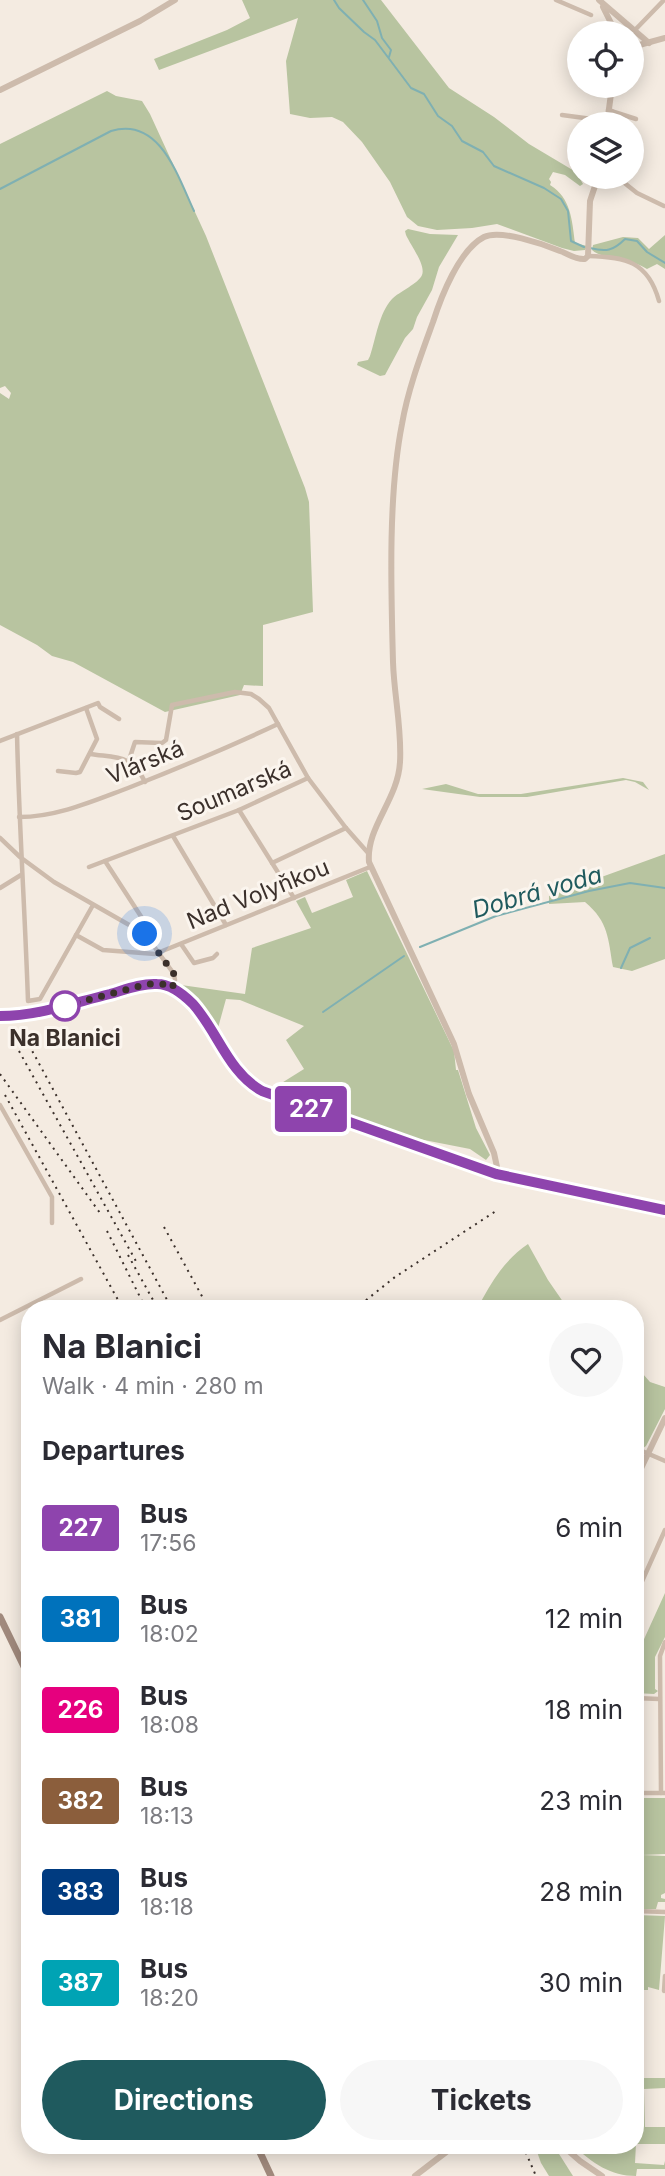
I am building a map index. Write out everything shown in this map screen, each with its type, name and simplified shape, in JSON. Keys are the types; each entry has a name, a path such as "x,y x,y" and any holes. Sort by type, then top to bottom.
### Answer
{"main road":[{"path":"0,1016 30,1014 147,984 162,984 188,999 238,1072 257,1089 496,1174 665,1210"},
{"path":"0,1617 21,1660"},
{"path":"261,2154 271,2176"}],"street":[{"path":"0,90 140,21 175,0"},
{"path":"556,0 591,15"},
{"path":"644,21 664,0"},
{"path":"599,1 621,21"},
{"path":"599,1 610,21"},
{"path":"644,44 665,38"},
{"path":"644,40 649,43"},
{"path":"611,98 610,110 616,112"},
{"path":"562,115 567,116"},
{"path":"496,1174 494,1153 469,1094 454,1044 370,867 369,854 374,830 395,790 400,765 393,665 393,522 398,441 416,371 448,280 476,243 492,234 505,235 585,259 589,250 590,201 594,189"},
{"path":"630,189 664,206"},
{"path":"589,250 633,262 651,281 659,301"},
{"path":"129,760 135,742 162,744 166,740 172,705 235,692 247,693 270,708 308,778 369,854"},
{"path":"0,741 98,703 118,719"},
{"path":"58,771 76,774 80,772 90,754 96,735 86,708"},
{"name":"Vlárská","path":"19,817 37,817 60,812 145,782 278,724"},
{"path":"18,734 20,857 24,888 28,1001 40,999 93,905"},
{"path":"90,754 129,760 140,771 145,782"},
{"name":"Soumarská","path":"89,867 239,810 308,778"},
{"path":"239,810 294,898"},
{"path":"272,863 346,828"},
{"path":"173,836 226,925"},
{"path":"0,838 54,882 145,934"},
{"path":"105,861 142,918 145,934 174,974 172,988"},
{"name":"Nad Volyňkou","path":"158,954 370,867"},
{"path":"0,888 21,875"},
{"path":"76,935 103,950 158,954"},
{"path":"181,944 194,963 213,958 217,954"},
{"path":"0,1105 52,1197 51,1223"},
{"path":"40,1300 81,1279"},
{"path":"0,1320 21,1309"},
{"path":"644,1462 665,1418"},
{"path":"644,1452 665,1461"},
{"path":"644,1577 665,1531"},
{"path":"644,1793 663,1793 659,1699 660,1656 665,1642"},
{"path":"644,1699 659,1699"},
{"path":"644,1912 665,1912"},
{"path":"664,1992 665,1976"},
{"path":"415,2176 444,2154"},
{"path":"574,2154 602,2176"}],"green space":[{"path":"242,0 381,0 449,88 529,144 567,167 567,176 553,172 549,179 550,185 566,203 575,243 587,246 585,250 562,248 497,224 437,230 418,226 407,217 390,182 362,142 343,122 332,117 310,118 290,114 286,61 298,18 159,70 154,59 250,18"},
{"path":"107,91 116,96 142,101 150,114 206,236 309,502 313,612 263,625 263,686 244,685 240,695 165,712 73,662 52,656 0,625 0,393 9,399 11,393 5,386 0,388 0,144"},
{"path":"408,229 430,234 458,235 439,267 432,290 413,329 405,338 385,375 380,376 357,365 358,362 368,360 381,318 392,299 422,275 420,261 406,235 405,231"},
{"path":"665,235 665,269 657,264 647,269 592,250 593,245 623,237 638,238 649,249"},
{"path":"623,778 643,782 649,790 626,780 527,797 480,797 422,789 446,784 478,794 521,794"},
{"path":"665,854 665,959 632,971 613,967 606,932 593,909 585,902 549,904 549,896"},
{"path":"367,871 454,1051 456,1070 476,1128 490,1155 486,1160 470,1149 419,1139 272,1089 304,1069 286,1040 304,1026 240,1000 226,999 218,1028 181,985 245,994 252,948 311,928 296,901 305,897 312,913 353,897 346,880"},
{"path":"528,1244 562,1300 482,1300 505,1265"},
{"path":"644,1375 650,1382 665,1387 665,1409 644,1447"},
{"path":"665,1593 665,1637 655,1657 655,1689 658,1691 654,1694 644,1693 644,1639"},
{"path":"644,1798 665,1798 665,1854 644,1855"},
{"path":"644,1855 665,1856 665,1893 661,1898 665,1899 665,1902 658,1902 656,1909 644,1909"},
{"path":"644,1915 665,1916 659,1990 648,1987 648,1990 644,1990"},
{"path":"644,2078 665,2078 665,2088 644,2089"},
{"path":"644,2089 645,2127 665,2127 665,2144 644,2144"},
{"path":"538,2154 559,2154 573,2176 549,2176"},
{"path":"583,2154 635,2154 635,2163 664,2165 665,2161 665,2169 637,2169 636,2176 618,2174"}],"waterway":[{"path":"334,0 339,8 375,40 411,88 424,94 438,116 452,126 462,141 483,152 494,166 544,188 561,199 568,211 571,241 584,247"},
{"path":"363,0 391,50 389,57"},
{"path":"0,189 111,131 128,129 142,132 155,141 165,153 194,211"},
{"path":"590,248 609,250 625,239 637,241 647,252 665,263"},
{"name":"Dobrá voda","path":"420,947 496,916 589,891 630,883 665,888"},
{"path":"621,968 630,948 650,938"},
{"name":"Dobrá voda","path":"323,1012 404,956"}],"railway":[{"path":"29,1045 167,1300"},
{"path":"19,1051 137,1263"},
{"path":"0,1074 100,1213"},
{"path":"5,1095 118,1300"},
{"path":"366,1300 395,1277 496,1211"},
{"path":"164,1227 204,1300"},
{"path":"107,1231 142,1300"},
{"path":"128,1255 153,1300"},
{"path":"526,2154 536,2176"}],"bus line":[{"name":"227","path":"0,1016 30,1014 147,984 162,984 188,999 211,1028 238,1072 247,1082 262,1091 496,1174 665,1210"}],"place":[{"name":"Na Blanici","path":"65,1006"}],"route":[{"path":"65,1006 147,984 162,984 172,988 174,974 145,934"}]}
